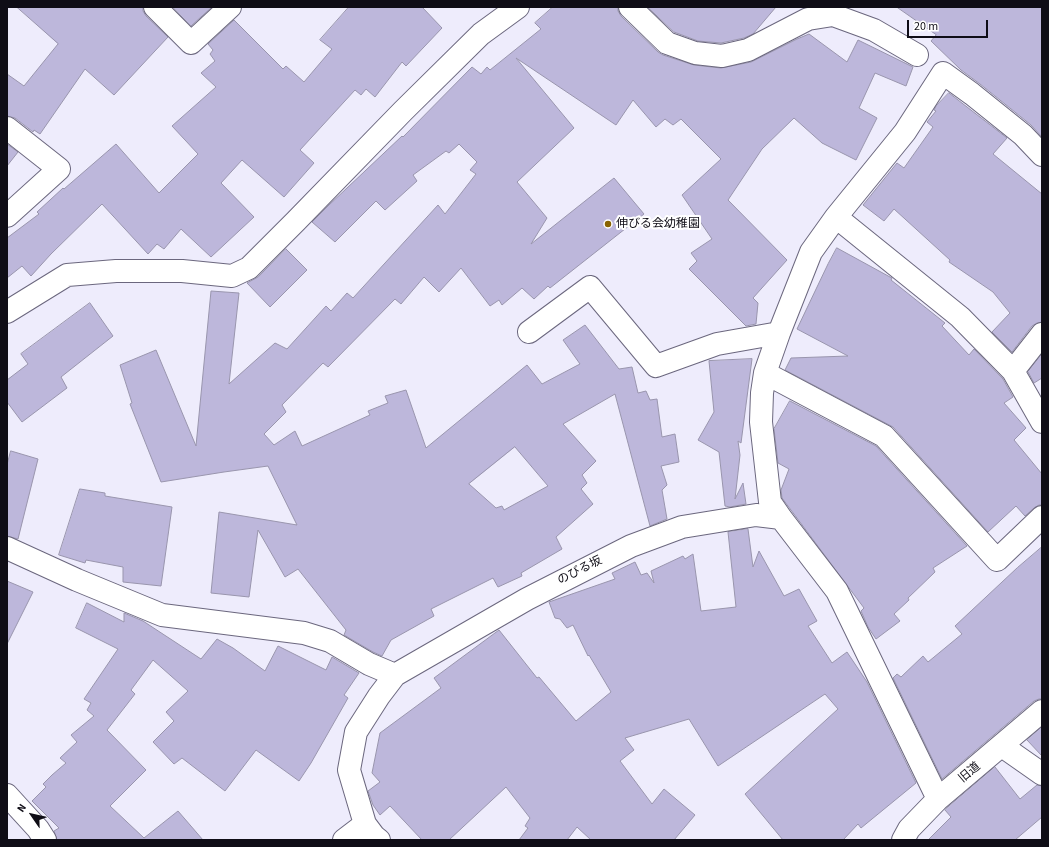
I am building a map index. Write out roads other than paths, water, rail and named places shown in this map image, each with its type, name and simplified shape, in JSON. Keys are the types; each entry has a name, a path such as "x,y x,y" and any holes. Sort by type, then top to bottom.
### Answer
{"street":[{"path":"155,7 192,43 230,7"},
{"path":"7,312 68,276 116,271 182,271 232,276 249,268 481,34 517,7"},
{"path":"630,7 667,43 695,53 722,56 748,50 808,19 833,15 874,30 917,55"},
{"path":"938,799 837,591 770,502 761,422 762,393 765,373 811,252 836,217 905,132 943,73 1023,135 1042,155"},
{"path":"7,128 59,169 7,216"},
{"path":"836,217 960,317 1013,371 1042,422"},
{"path":"529,332 590,287 656,366 718,344 779,333"},
{"path":"1013,371 1042,334"},
{"path":"765,373 884,436 997,560 1042,517"},
{"name":"のびる坂","path":"395,675 527,598 630,546 682,527 756,515 781,518"},
{"path":"7,548 77,580 162,615 304,633 330,641 369,664 395,675 379,696 356,732 349,770 372,832 344,840"},
{"name":"旧道","path":"902,840 909,829 938,799 1042,711"},
{"path":"1002,746 1042,774"},
{"path":"7,795 38,828 45,840"}],"place":[{"name":"伸びる会幼稚園","path":"608,224"}]}
